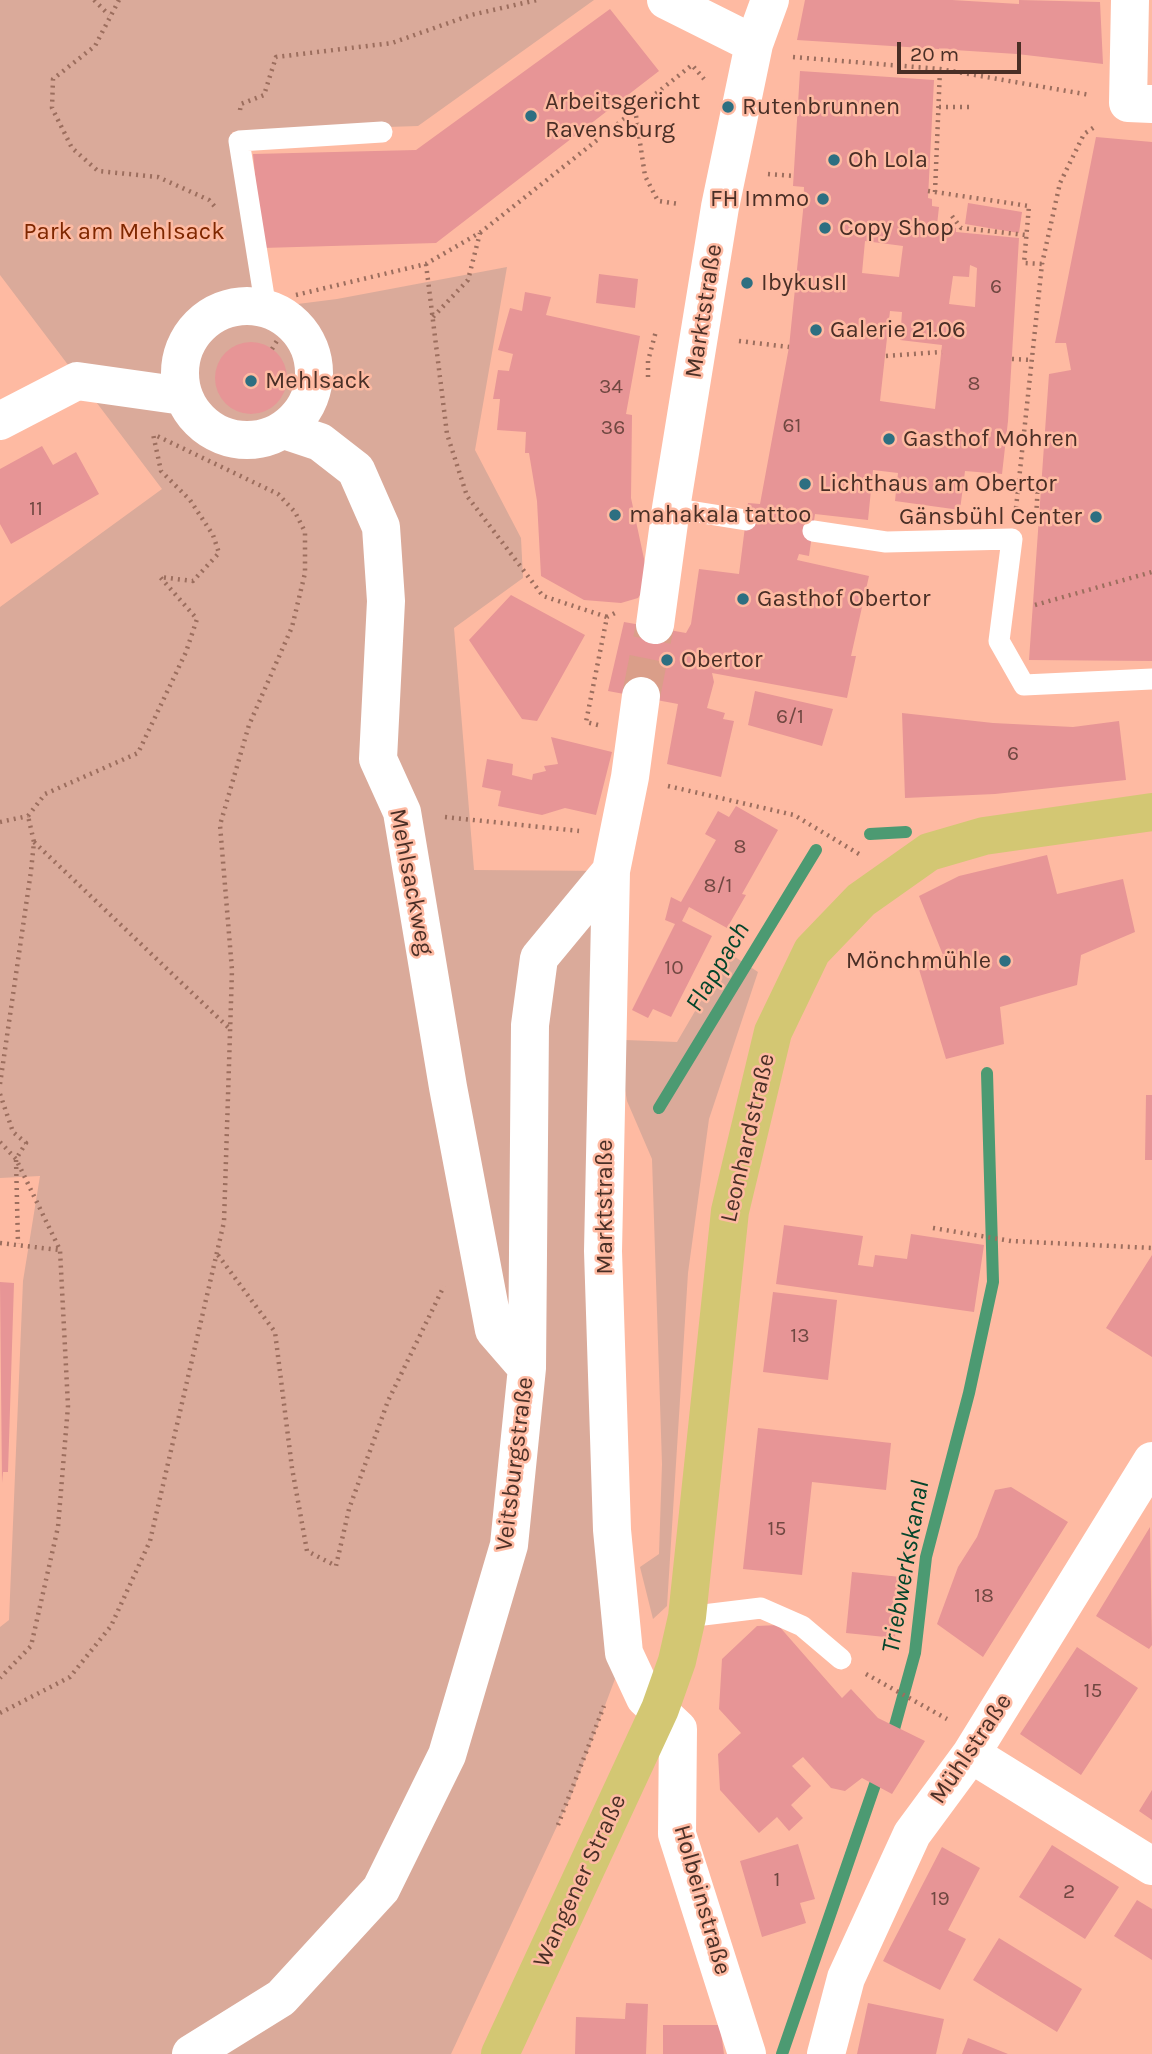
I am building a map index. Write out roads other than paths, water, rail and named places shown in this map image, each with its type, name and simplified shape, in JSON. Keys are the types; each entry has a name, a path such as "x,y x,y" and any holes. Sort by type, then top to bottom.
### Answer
{"main road":[{"name":"Leonhardstraße","path":"660,1709 677,1661 687,1617 730,1211 772,1032 812,951 861,900 929,852 984,836 1152,812"},
{"name":"Wangener Straße","path":"500,2054 660,1709"}],"street":[{"path":"666,0 754,44"},
{"name":"Marktstraße","path":"655,625 671,508 720,207 754,44 770,0"},
{"path":"1130,0 1140,104"},
{"path":"278,302 289,320 304,336 312,356 315,377 311,398 300,416 284,430 266,439 245,442 225,438 207,429 192,414 183,396 180,359 187,341 212,315 229,308 278,302"},
{"path":"0,421 76,381 183,396"},
{"name":"Mehlsackweg","path":"284,430 320,442 356,470 381,527 386,601 377,759 402,812 448,1087 494,1330 527,1368"},
{"name":"Marktstraße","path":"641,696 630,777 614,853 603,1251 612,1530 624,1653 645,1698 660,1709"},
{"name":"Veitsburgstraße","path":"191,2054 281,1998 381,1889 447,1755 509,1545 527,1368 530,1025 539,958 614,853"},
{"name":"Mühlstraße","path":"826,2054 846,1978 912,1834 971,1754 1152,1461"},
{"name":"Holbeinstraße","path":"660,1709 678,1730 677,1834 747,2054"},
{"path":"971,1754 1152,1866"}],"lane":[{"path":"278,302 239,141 382,132"},
{"path":"671,508 746,520"},
{"path":"813,531 886,542 1012,539 999,641 1024,685 1152,679"},
{"path":"687,1617 761,1608 802,1626 841,1659"}],"waterway":[{"name":"Flappach","path":"870,834 906,832"},
{"name":"Flappach","path":"659,1108 816,850"},
{"name":"Triebwerkskanal","path":"891,1740 915,1653 926,1557 969,1393 993,1282 987,1073"},
{"name":"Triebwerkskanal","path":"782,2054 880,1770"}],"tunnel":[{"path":"641,696 655,625"}],"place":[{"name":"Rutenbrunnen","path":"728,107"},
{"name":"Arbeitsgericht Ravensburg","path":"531,116"},
{"name":"Oh Lola","path":"834,160"},
{"name":"FH Immo","path":"823,199"},
{"name":"Copy Shop","path":"825,228"},
{"name":"IbykusII","path":"747,283"},
{"name":"Galerie 21.06","path":"816,330"},
{"name":"Mehlsack","path":"251,381"},
{"name":"Gasthof Mohren","path":"889,439"},
{"name":"Lichthaus am Obertor","path":"805,484"},
{"name":"mahakala tattoo","path":"615,515"},
{"name":"Gänsbühl Center","path":"1096,517"},
{"name":"Gasthof Obertor","path":"743,599"},
{"name":"Obertor","path":"667,660"},
{"name":"Mönchmühle","path":"1005,961"}],"park label":[{"name":"Park am Mehlsack","path":"124,232"}]}
